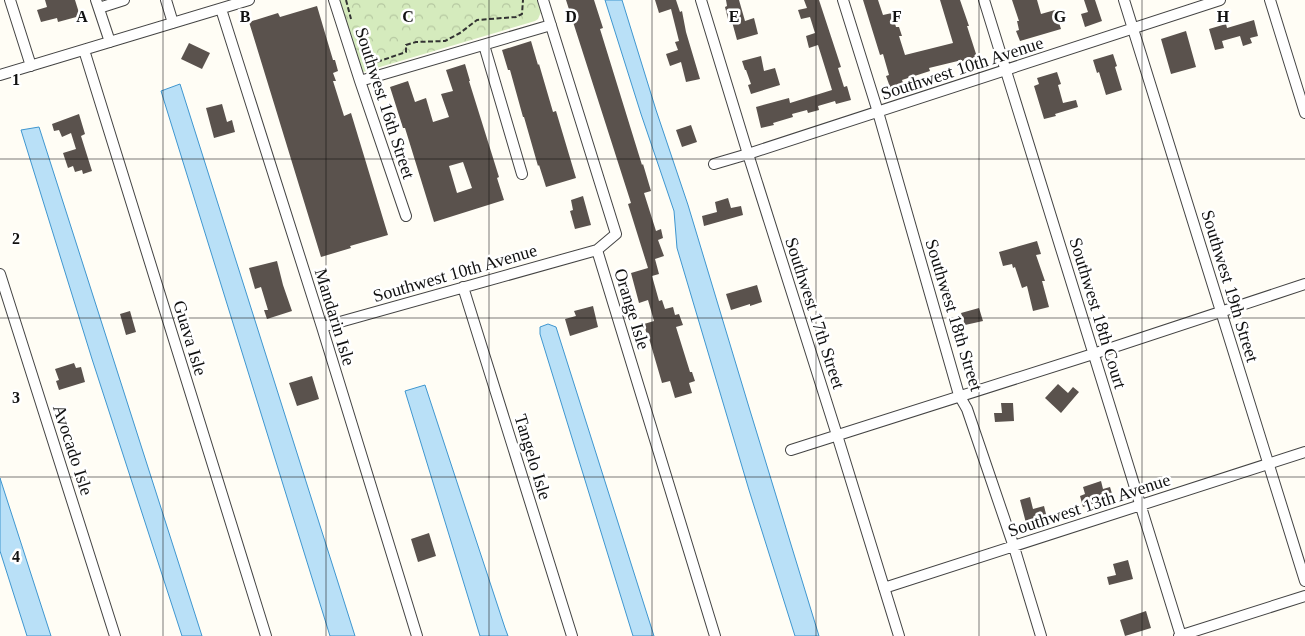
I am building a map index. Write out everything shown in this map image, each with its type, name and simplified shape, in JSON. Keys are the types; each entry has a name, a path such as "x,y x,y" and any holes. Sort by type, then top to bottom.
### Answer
{"street":[{"path":"10,0 31,66"},
{"path":"110,42 97,4 124,0"},
{"path":"166,0 173,23"},
{"path":"0,76 249,0"},
{"name":"Southwest 16th Street","path":"334,0 406,216"},
{"name":"Orange Isle","path":"543,0 616,234 598,250 715,636"},
{"name":"Southwest 17th Street","path":"701,0 899,636"},
{"name":"Southwest 18th Street","path":"843,0 878,112 959,395 967,410 1014,547 1041,636"},
{"name":"Southwest 18th Court","path":"984,0 1180,636"},
{"name":"Southwest 19th Street","path":"1124,0 1305,581"},
{"name":"Southwest 10th Avenue","path":"714,164 1220,0"},
{"path":"1270,0 1305,113"},
{"name":"Mandarin Isle","path":"221,9 322,327 417,636"},
{"path":"360,81 551,25"},
{"path":"484,45 522,174"},
{"name":"Guava Isle","path":"84,50 266,636"},
{"name":"Southwest 10th Avenue","path":"322,327 598,250"},
{"name":"Avocado Isle","path":"0,274 114,636"},
{"path":"791,450 1305,284"},
{"name":"Tangelo Isle","path":"462,287 572,636"},
{"name":"Southwest 13th Avenue","path":"884,588 1305,452"},
{"path":"1180,636 1305,596"}],"path":[{"path":"346,0 352,22"},
{"path":"363,59 374,63 406,52 406,45 416,42 445,41 460,33 477,20 516,17 522,14 523,0"}],"green space":[{"path":"339,0 537,0 541,12 535,21 363,72"}],"water":[{"path":"605,0 622,0 688,205 819,636 795,636 749,490 677,248 674,211"},
{"path":"180,84 355,636 330,636 161,91"},
{"path":"39,127 202,636 182,636 92,359 21,130"},
{"path":"548,324 556,327 654,636 633,636 540,334 540,327"},
{"path":"425,385 508,636 480,636 405,391"},
{"path":"0,478 51,636 27,636 0,551"}],"building":[{"path":"45,0 75,0 80,16 58,22 57,18 41,22 37,10 47,7"},
{"path":"566,0 594,0 603,28 600,29 651,191 644,193 656,231 661,229 663,238 658,240 664,256 655,259 659,274 652,276 659,301 662,300 665,309 673,307 675,315 679,314 683,325 676,327 690,372 692,372 695,381 689,383 692,393 675,398 670,381 662,383 644,324 654,321 648,300 639,303 631,273 648,268 628,204 631,203"},
{"path":"655,0 676,0 680,12 682,11 686,32 700,79 686,82 681,62 670,66 666,54 678,50 675,42 679,41 671,9 659,13"},
{"path":"726,0 739,0 745,21 754,18 758,34 737,40 731,18 728,19 725,7 727,6"},
{"path":"804,0 819,0 841,67 838,68 844,87 847,86 851,100 836,104 835,101 818,106 819,110 808,113 807,110 792,114 793,117 761,128 756,107 789,98 790,103 832,90 818,45 809,48 806,36 815,33 810,17 801,19 798,10 807,8"},
{"path":"863,0 878,0 883,15 892,13 896,27 899,27 902,36 899,36 905,55 953,43 940,0 960,0 977,57 929,68 930,71 902,80 903,83 890,87 886,76 889,75 883,54 880,55"},
{"path":"1012,0 1037,0 1041,14 1055,10 1061,29 1020,41 1016,31 1019,30 1017,21 1019,21"},
{"path":"1084,0 1095,0 1102,21 1085,27 1081,14 1088,12"},
{"path":"317,6 338,71 333,73 336,81 333,81 344,116 351,113 388,235 321,257 249,22 278,13 280,17"},
{"path":"1254,20 1258,36 1250,38 1252,43 1243,46 1240,36 1222,41 1224,48 1215,50 1209,29 1226,24 1227,28"},
{"path":"1186,31 1196,67 1171,74 1161,39"},
{"path":"531,41 553,112 556,111 576,178 546,187 510,70 508,70 502,50"},
{"path":"189,43 210,53 202,69 181,59"},
{"path":"1113,54 1122,90 1106,95 1093,60"},
{"path":"761,56 764,71 775,68 780,85 751,94 748,85 751,84 742,61"},
{"path":"465,64 499,177 497,178 504,200 434,222 405,128 403,128 390,87 408,81 415,102 426,98 433,122 449,117 441,94 453,91 446,70","holes":["463,162 472,188 457,193 449,166"]},
{"path":"1057,72 1061,84 1058,85 1063,103 1076,100 1078,107 1044,119 1034,86 1039,84 1037,78"},
{"path":"222,104 227,122 232,120 235,132 214,138 206,108"},
{"path":"79,114 85,134 81,136 92,171 83,174 82,170 75,172 73,166 68,168 63,153 76,149 71,133 62,137 59,130 54,131 52,124"},
{"path":"691,125 697,142 682,147 676,130"},
{"path":"583,196 591,225 575,229 570,211 573,210 571,200"},
{"path":"728,198 731,208 741,206 743,215 704,226 702,216 717,212 715,202"},
{"path":"1037,241 1041,254 1036,255 1045,281 1042,281 1049,307 1033,311 1027,286 1022,288 1015,267 1013,268 1012,264 1003,266 999,252"},
{"path":"277,261 292,311 267,319 264,310 268,310 261,287 255,289 249,268"},
{"path":"757,285 762,302 731,310 726,294"},
{"path":"593,306 598,327 570,336 565,319 576,316 574,311"},
{"path":"979,308 983,321 965,325 961,313"},
{"path":"130,311 136,332 126,335 120,314"},
{"path":"74,363 76,368 81,367 85,382 59,390 56,381 59,380 55,369"},
{"path":"312,376 319,399 297,406 289,383"},
{"path":"1058,384 1068,393 1073,387 1079,392 1061,413 1045,398"},
{"path":"1001,403 1013,403 1014,421 995,422 994,413 1002,413"},
{"path":"1101,481 1103,489 1110,487 1113,497 1083,507 1080,496 1085,494 1083,487"},
{"path":"1030,497 1033,509 1044,506 1047,518 1026,523 1020,500"},
{"path":"429,533 436,556 418,562 411,539"},
{"path":"1128,560 1133,579 1109,585 1107,577 1116,575 1113,564"},
{"path":"1146,611 1151,628 1125,636 1120,620"}]}
